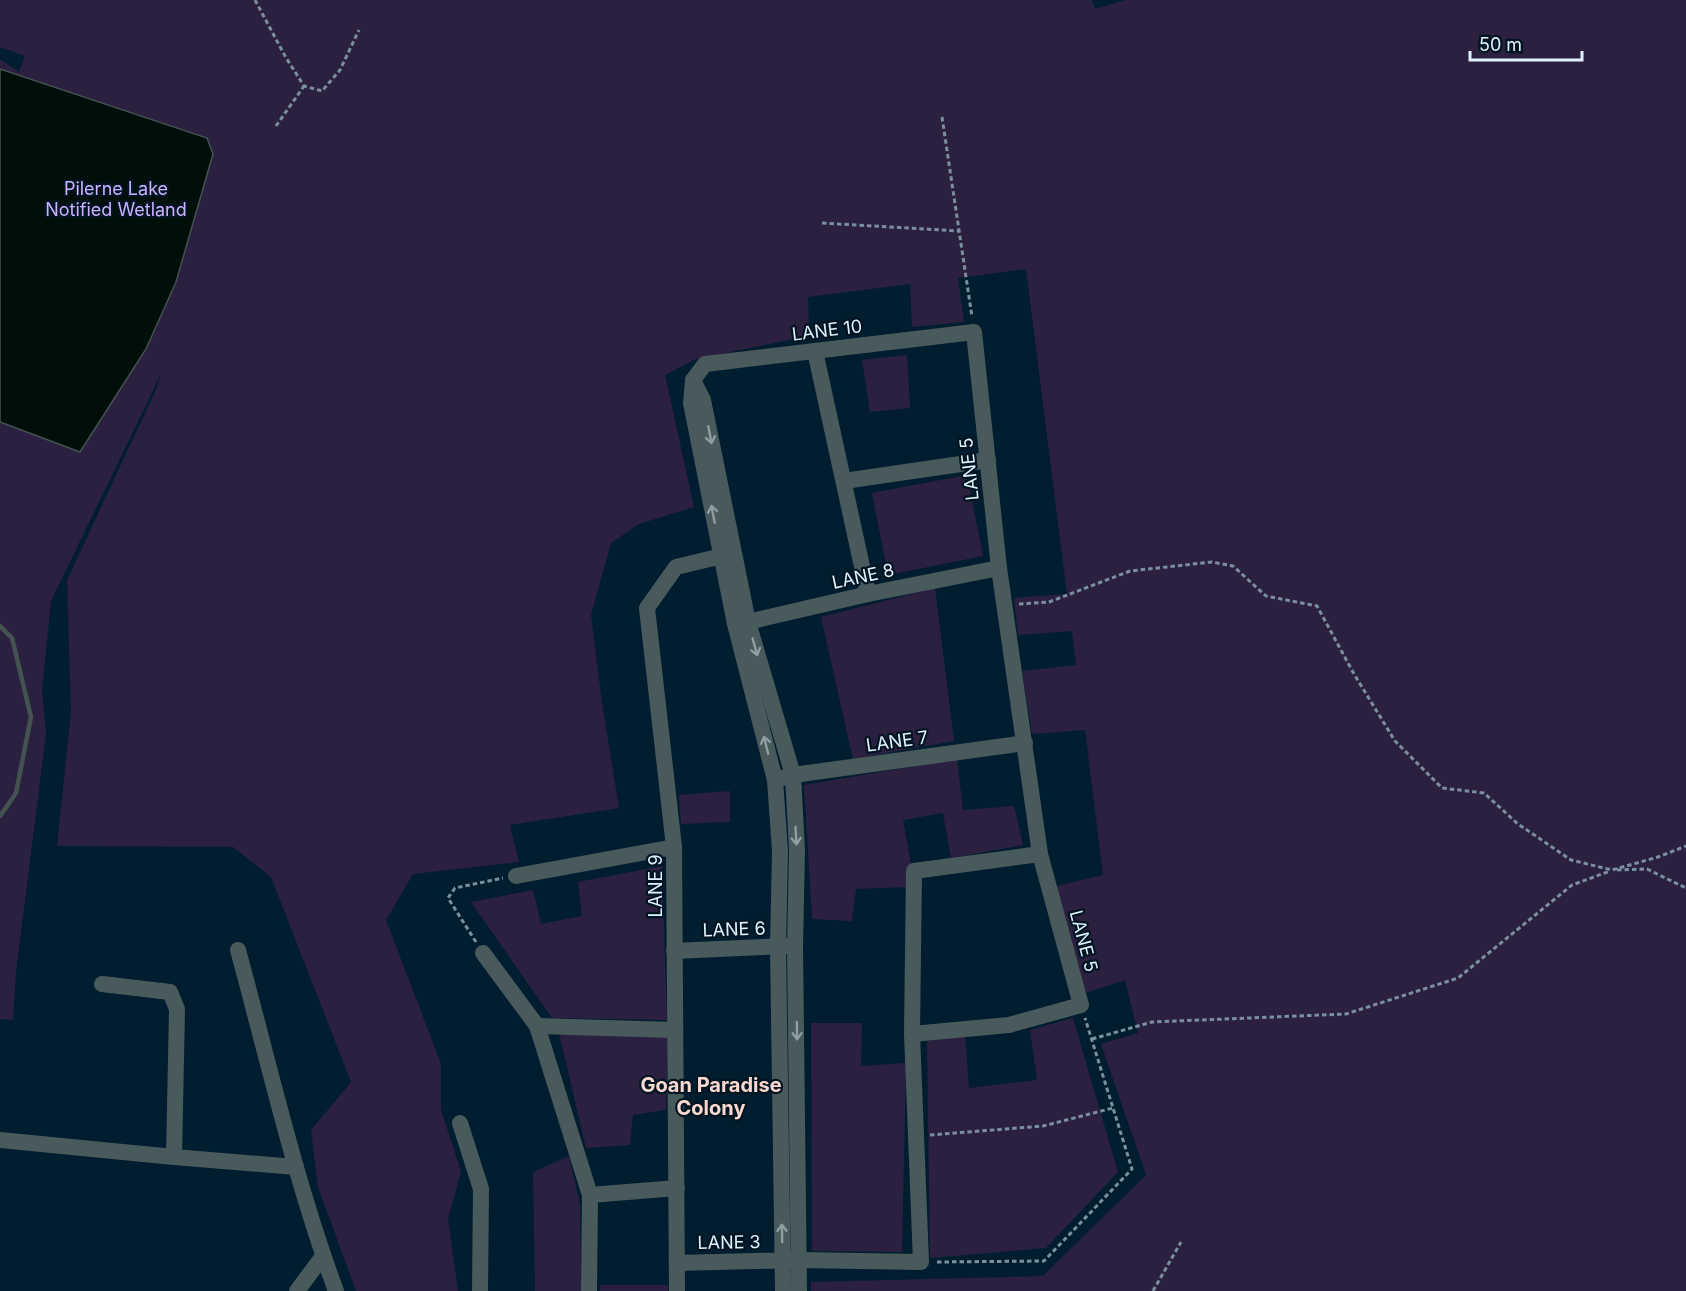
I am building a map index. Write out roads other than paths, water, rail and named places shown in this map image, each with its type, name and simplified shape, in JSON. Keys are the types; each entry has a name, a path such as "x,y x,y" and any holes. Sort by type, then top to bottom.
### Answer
{"street":[{"name":"LANE 10","path":"693,380 705,364 974,332"},
{"name":"LANE 5","path":"912,1034 1009,1025 1081,1005 1040,854 999,568 974,332"},
{"path":"815,351 868,594"},
{"path":"693,380 691,403 722,556 793,775 797,850 795,946 799,1291"},
{"path":"693,380 703,400 742,623 775,780 780,850 778,947 783,1291"},
{"path":"844,481 988,460"},
{"name":"LANE 9","path":"677,1291 674,847 647,608 676,567 722,556"},
{"name":"LANE 8","path":"742,623 868,594 999,568"},
{"name":"LANE 7","path":"775,780 793,775 1025,743"},
{"path":"516,876 674,847"},
{"path":"782,1260 921,1262 912,1034 914,871 1040,854"},
{"name":"LANE 6","path":"674,951 795,946"},
{"path":"238,950 296,1167 336,1291"},
{"path":"483,953 537,1026 590,1195 589,1291"},
{"path":"102,984 170,992 177,1009 174,1157"},
{"path":"537,1026 675,1030"},
{"path":"460,1123 481,1189 480,1291"},
{"path":"0,1140 296,1167"},
{"path":"590,1195 676,1188"},
{"path":"297,1291 323,1256"},
{"name":"LANE 3","path":"677,1263 782,1260"}],"waterway":[{"path":"0,626 12,638 31,717 16,793 0,816"}],"district":[{"name":"Goan Paradise Colony","path":"711,1096"}],"park label":[{"name":"Pilerne Lake Notified Wetland","path":"116,198"}]}
